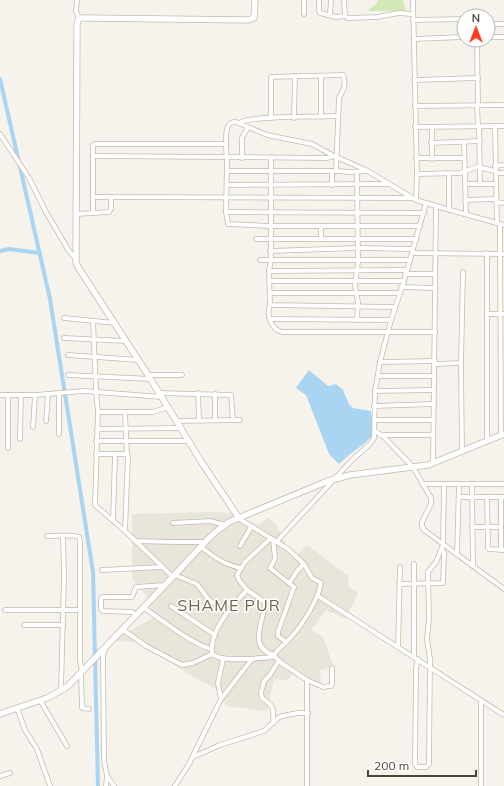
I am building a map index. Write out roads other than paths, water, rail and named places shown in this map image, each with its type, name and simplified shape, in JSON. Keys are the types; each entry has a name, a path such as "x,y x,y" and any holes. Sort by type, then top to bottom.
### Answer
{"street":[{"path":"77,0 76,10 79,18 77,24 76,259 78,267 150,377 188,441 239,518 251,527 288,548 304,564 312,578 321,583 318,596 294,633 276,652 275,656"},
{"path":"79,18 248,20 254,18 255,0"},
{"path":"304,0 304,14"},
{"path":"319,0 319,12 336,17 381,17 399,13 412,14"},
{"path":"330,15 331,0"},
{"path":"344,0 345,16"},
{"path":"412,0 417,174 415,199"},
{"path":"413,20 456,19"},
{"path":"414,39 456,37"},
{"path":"477,48 480,184"},
{"path":"294,118 295,76"},
{"path":"321,76 321,117"},
{"path":"271,118 271,77 344,76 344,89 339,98 332,185"},
{"path":"414,80 478,78"},
{"path":"415,106 504,104"},
{"path":"338,116 249,119 239,123 231,123 228,126 226,144 227,223 229,225 270,226 420,226"},
{"path":"239,123 267,135 309,143 335,157 366,170 415,199 500,224"},
{"path":"0,714 40,700 62,690 92,662 205,542 224,525 335,479 350,475 433,463 503,435 502,254 500,224 496,201 495,126"},
{"path":"415,127 504,126"},
{"path":"242,158 242,138 248,127"},
{"path":"432,127 432,159"},
{"path":"0,134 29,178 46,212 69,251 76,259"},
{"path":"431,143 480,141"},
{"path":"464,142 466,214"},
{"path":"93,213 93,156 94,145 96,143 226,144"},
{"path":"93,156 242,158 335,157"},
{"path":"271,158 271,260 269,271 269,313 274,328 282,332 435,332"},
{"path":"416,158 464,158"},
{"path":"496,170 504,165"},
{"path":"417,174 449,174 464,172 480,167 504,173"},
{"path":"227,171 357,172 366,170"},
{"path":"357,172 357,320"},
{"path":"449,174 450,210"},
{"path":"227,185 270,186 388,184"},
{"path":"465,184 496,184"},
{"path":"93,197 415,199"},
{"path":"76,214 110,211 111,198"},
{"path":"465,200 496,201 504,203"},
{"path":"332,668 332,684 330,687 323,686 307,680 264,649 258,638 265,602 247,590 238,578 238,575 241,568 274,539 335,479 353,458 370,444 374,438 375,391 380,362 426,203"},
{"path":"433,463 436,206"},
{"path":"226,212 424,213"},
{"path":"321,226 321,238"},
{"path":"256,239 416,239"},
{"path":"270,251 357,248 436,253 502,254"},
{"path":"487,253 487,442"},
{"path":"260,260 410,260"},
{"path":"269,271 357,270 435,274"},
{"path":"462,452 461,363 463,272"},
{"path":"270,281 404,280"},
{"path":"401,288 435,288"},
{"path":"270,293 400,293"},
{"path":"270,305 395,306"},
{"path":"487,314 503,314"},
{"path":"64,318 115,323"},
{"path":"270,319 391,320"},
{"path":"93,321 98,412 96,442 96,505 174,576 197,584 209,600 227,612"},
{"path":"64,338 126,341"},
{"path":"68,355 139,360"},
{"path":"380,362 461,363"},
{"path":"68,375 150,377 182,375"},
{"path":"378,376 434,376"},
{"path":"375,391 434,390"},
{"path":"0,395 48,395 84,391 96,393 160,395 198,393 232,395 233,420"},
{"path":"198,393 200,420"},
{"path":"59,394 59,434"},
{"path":"215,394 215,420"},
{"path":"8,395 8,448"},
{"path":"20,439 21,395"},
{"path":"33,427 35,395"},
{"path":"46,421 48,395"},
{"path":"374,406 434,404"},
{"path":"98,412 153,412 168,407"},
{"path":"125,412 125,442 126,455 128,458 125,531"},
{"path":"176,421 240,420"},
{"path":"374,420 434,420"},
{"path":"97,429 180,428"},
{"path":"375,431 382,435 413,467 431,498 432,502 422,522 424,530 504,589"},
{"path":"382,435 433,435"},
{"path":"96,442 188,441"},
{"path":"96,454 126,455"},
{"path":"113,520 115,454"},
{"path":"422,484 504,484"},
{"path":"472,484 473,566"},
{"path":"414,564 416,658 415,764 417,766 428,766 430,654 427,639 429,619 428,584 429,571 435,564 442,549 443,543 444,485"},
{"path":"457,554 459,485"},
{"path":"459,497 472,497 487,497 502,497 501,527 503,550 488,549 487,546 487,497"},
{"path":"173,523 210,521 224,525"},
{"path":"240,546 251,527"},
{"path":"472,527 501,527"},
{"path":"47,536 74,535 79,537 80,540 80,660 82,708 89,709"},
{"path":"62,690 64,610 63,536"},
{"path":"274,539 275,559 270,568 290,582 294,588 278,634 286,642"},
{"path":"135,541 205,542"},
{"path":"201,547 228,565 241,568"},
{"path":"399,584 443,583 444,553 442,549"},
{"path":"290,582 297,571 304,564"},
{"path":"102,570 162,566"},
{"path":"398,647 400,567"},
{"path":"136,615 132,612 102,611 102,597 132,597 136,587 165,585"},
{"path":"247,590 227,612 215,635 211,649 212,654 215,657 223,659 252,659 275,656"},
{"path":"318,596 504,715"},
{"path":"171,606 215,635"},
{"path":"144,608 202,646 211,649"},
{"path":"5,610 80,610"},
{"path":"24,625 63,625"},
{"path":"122,630 182,665 193,663 212,654"},
{"path":"106,786 107,776 104,760 103,656 107,645"},
{"path":"221,700 218,683 223,659"},
{"path":"175,786 193,757 221,700 252,659"},
{"path":"273,723 271,704 262,698 261,693 264,680 270,675 279,660"},
{"path":"307,680 307,786"},
{"path":"40,700 67,746"},
{"path":"480,786 481,700"},
{"path":"17,708 24,730 37,749 50,786"},
{"path":"193,757 223,744 264,730 282,716 308,713"},
{"path":"0,776 10,773"},
{"path":"107,776 114,786"}],"water":[{"path":"309,370 328,386 336,384 343,390 349,404 353,408 371,411 373,435 339,464 329,454 306,395 296,388"}],"waterway":[{"path":"0,79 50,299 93,572 98,786"},
{"path":"0,251 9,249 40,253"}],"district":[{"name":"SHAME PUR","path":"229,605"}]}
